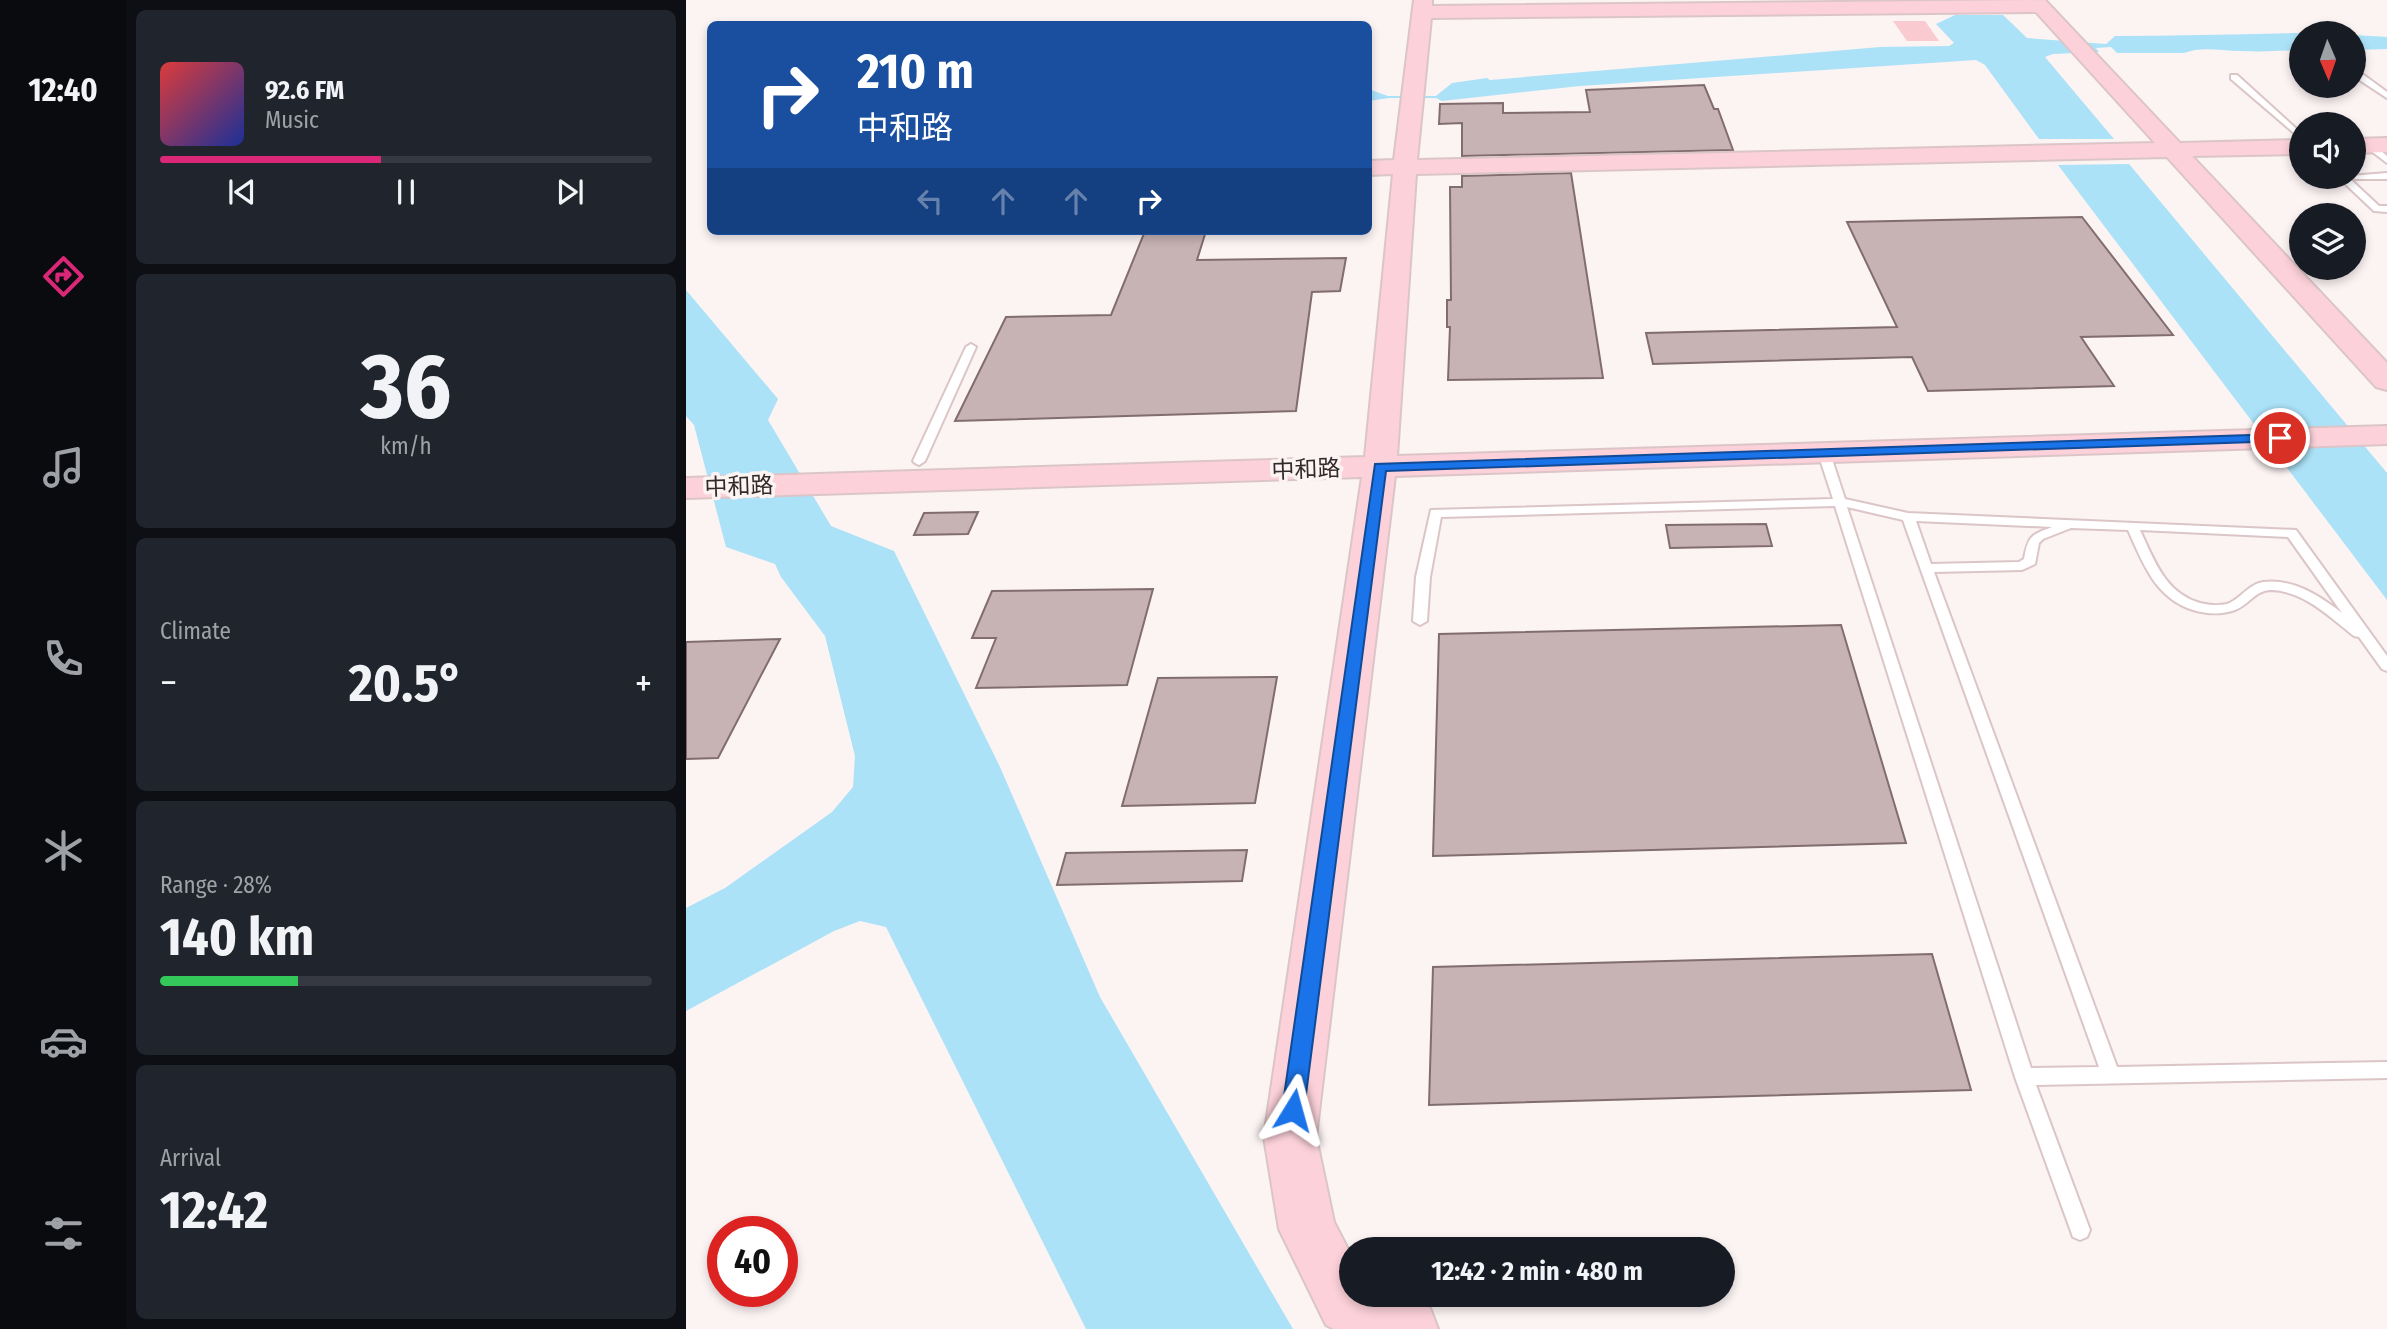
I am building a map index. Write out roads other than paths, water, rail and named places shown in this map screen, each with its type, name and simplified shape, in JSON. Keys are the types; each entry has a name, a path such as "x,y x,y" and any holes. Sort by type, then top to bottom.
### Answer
{"main road":[{"path":"1409,1329 1346,1305 1307,1229 1290,1137 1381,459 1387,168 1422,6 2038,3 2387,381"},
{"path":"1387,168 2289,147"},
{"name":"中和路","path":"686,488 2387,421"},
{"name":"中和路","path":"686,468 919,461 1824,453 2387,435"}],"lane":[{"path":"2234,77 2289,126"},
{"path":"2366,81 2387,96"},
{"path":"2387,176 2342,177 2377,209 2387,208"},
{"path":"919,461 971,346"},
{"path":"1824,453 1842,502 2024,1077 2081,1230"},
{"path":"1420,621 1423,577 1435,513 1842,502 1908,516 2292,533 2387,666"},
{"path":"1908,516 2111,1075"},
{"path":"1926,568 2022,566 2030,561 2033,542 2039,536 2074,524"},
{"path":"2132,526 2162,588 2189,606 2227,609 2239,603 2246,593 2257,587 2274,586 2310,597 2368,640"},
{"path":"2024,1077 2387,1070"}],"water":[{"path":"1955,15 2003,15 2027,38 2106,44 2115,36 2289,33 2289,50 2205,49 2184,53 2117,53 2111,47 2096,48 2099,52 2053,54 2045,57 2114,139 2039,139 1985,65 1976,60 1580,86 1442,101 1436,98 1372,101 1372,90 1388,96 1436,96 1452,83 1487,78 1490,80 1880,47 1949,46 1954,43 1936,24"},
{"path":"2366,36 2387,37 2387,49 2366,50"},
{"path":"2129,164 2387,473 2387,600 2058,165"},
{"path":"686,290 778,399 768,420 831,526 894,551 1000,767 1100,997 1293,1329 1086,1329 886,927 860,921 834,931 686,1011 686,908 725,888 832,812 853,787 855,756 825,636 781,577 775,564 726,547 694,425 686,416"}]}
